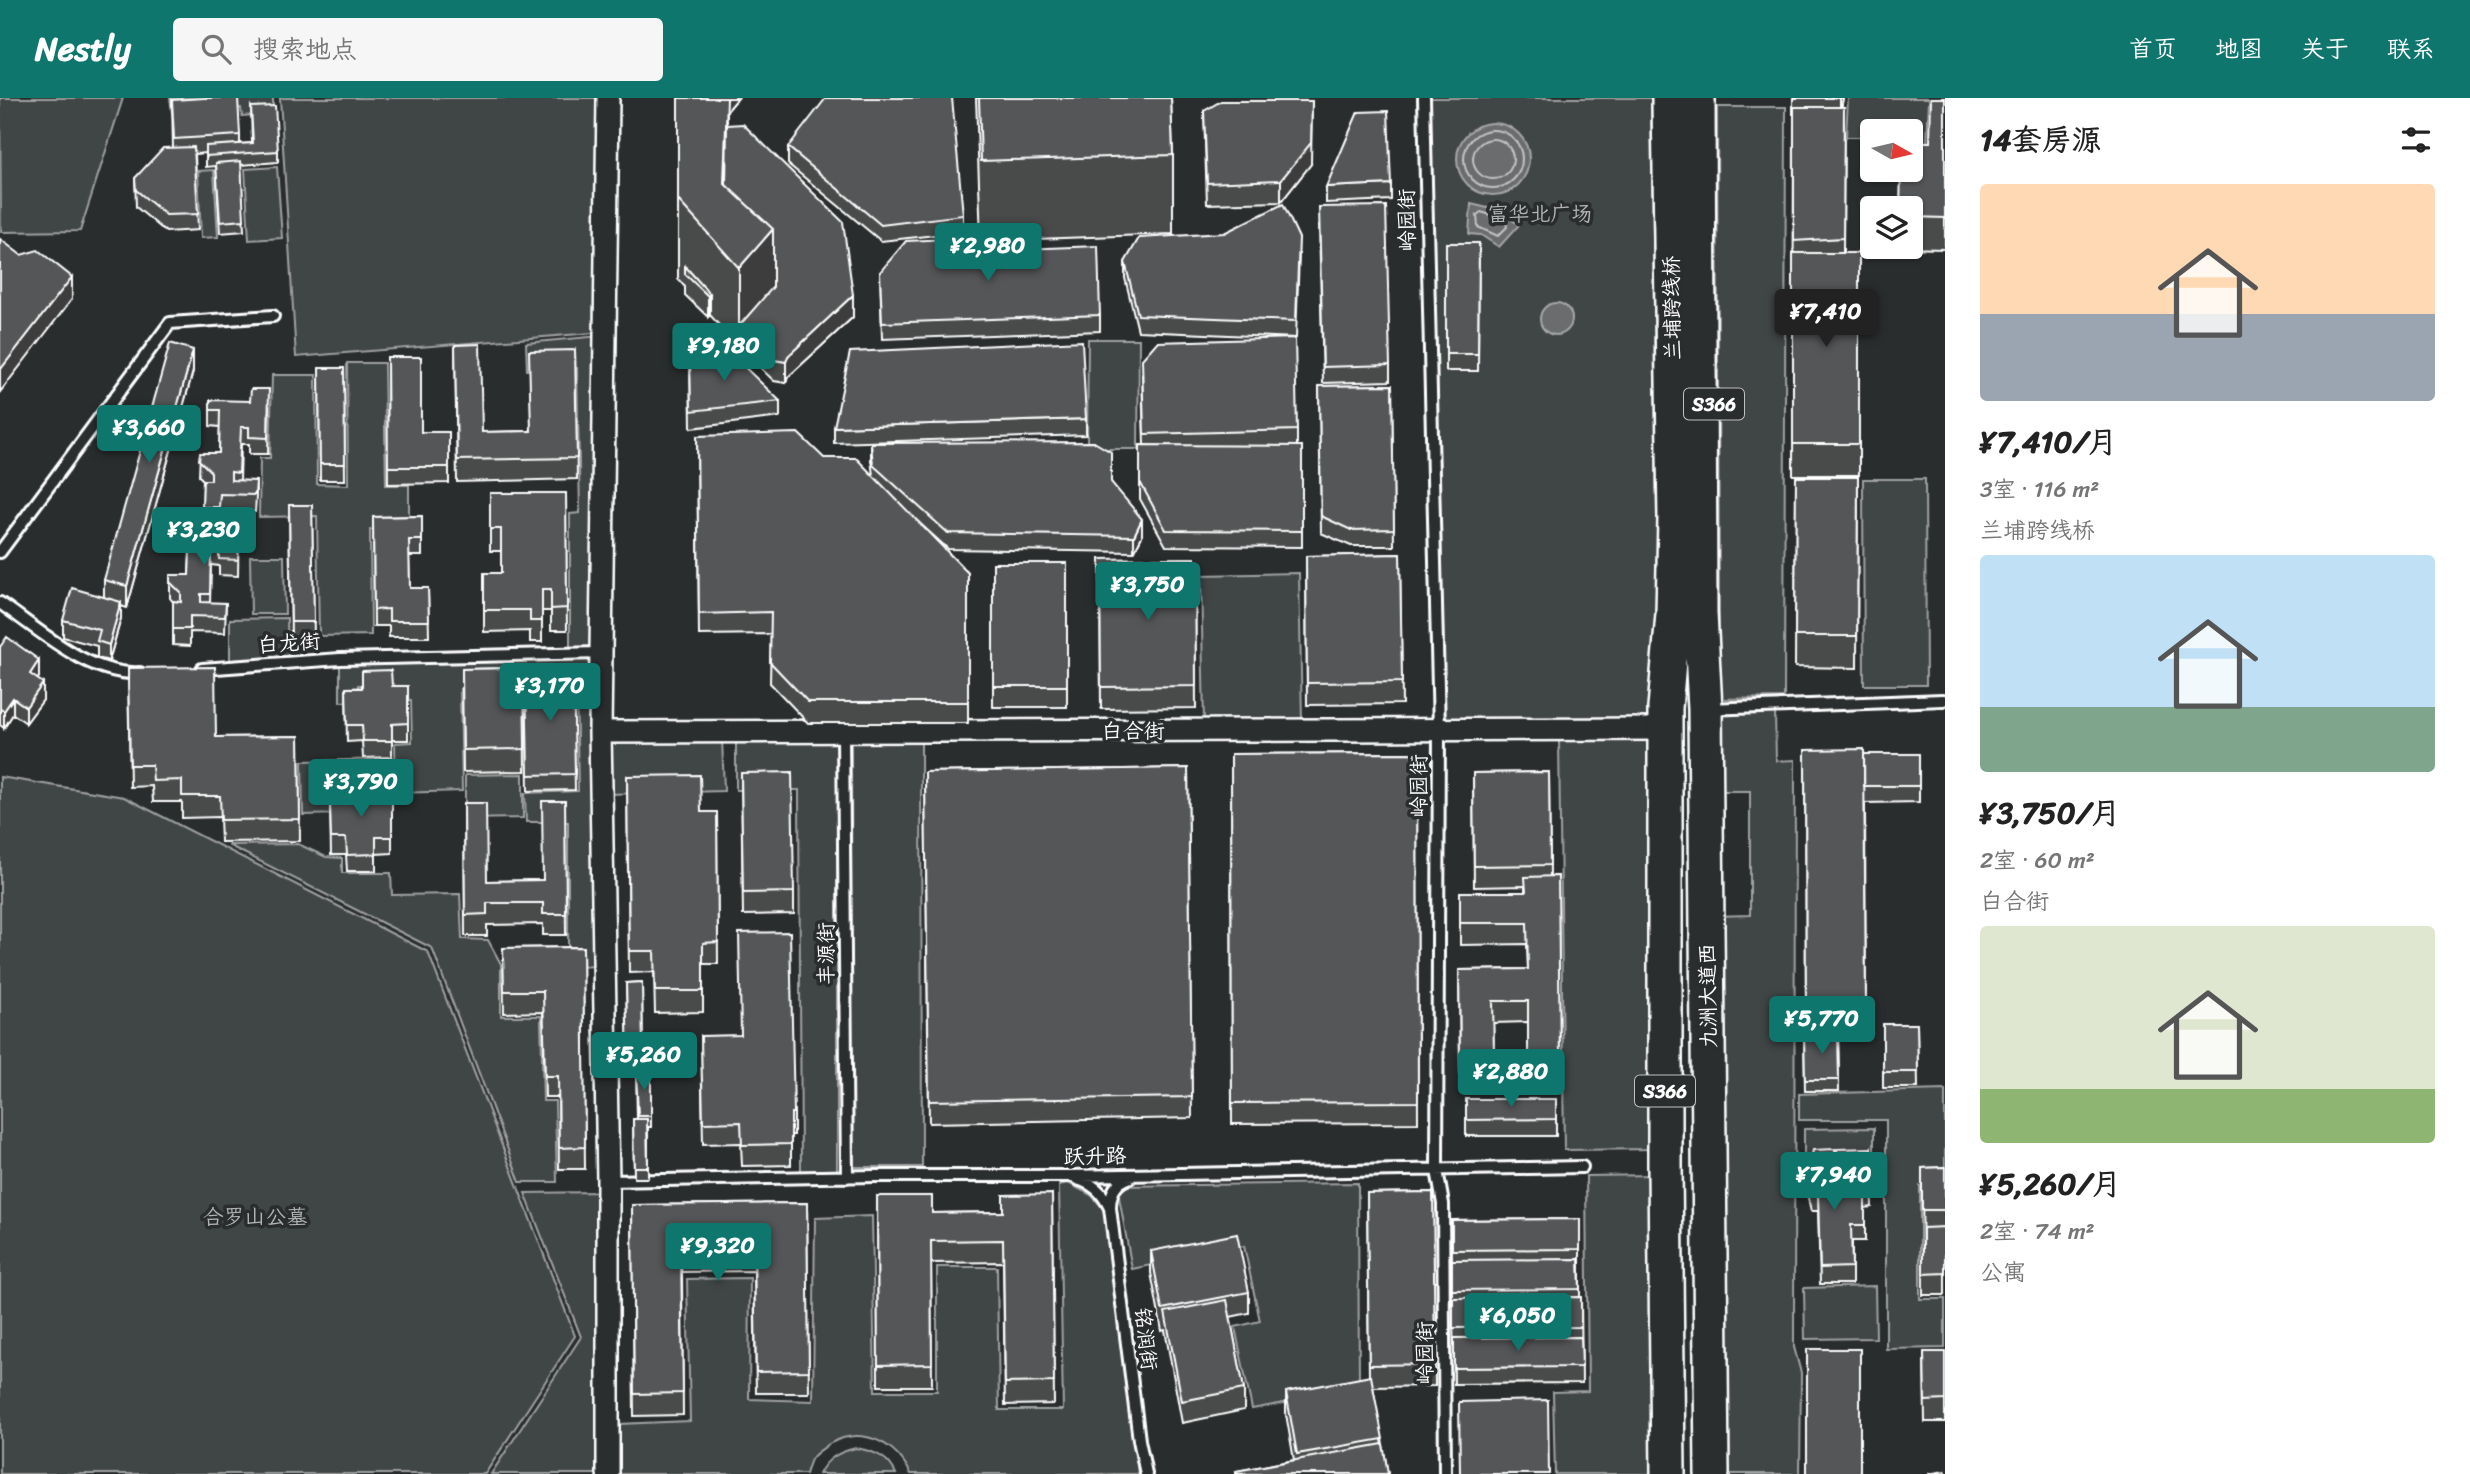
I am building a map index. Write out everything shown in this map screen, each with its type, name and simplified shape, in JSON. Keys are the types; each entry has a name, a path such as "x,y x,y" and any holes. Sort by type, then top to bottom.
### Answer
{"main road":[{"name":"S366","path":"1653,98 1658,543 1666,718"},
{"name":"兰埔跨线桥","path":"1670,98 1687,518"},
{"name":"兰埔跨线桥","path":"1687,518 1698,98"},
{"name":"S366","path":"1705,709 1713,614 1715,517 1712,98"},
{"name":"九洲大道西","path":"1668,1474 1665,1166 1666,718 1674,614 1687,518"},
{"name":"九洲大道西","path":"1687,518 1700,613 1705,709 1712,1474"}],"street":[{"path":"608,98 600,732 608,1181 608,1474"},
{"name":"白合街","path":"600,732 1438,730 1666,718"}],"lane":[{"name":"岭园街","path":"1424,98 1438,730 1437,1170 1443,1204 1445,1474"},
{"path":"0,552 170,323 273,316"},
{"path":"0,603 88,663 124,674 149,672"},
{"name":"白龙街","path":"188,670 340,659 601,653"},
{"path":"1705,709 1942,700"},
{"name":"丰源街","path":"844,732 846,1177"},
{"name":"跃升路","path":"608,1181 1582,1167"},
{"path":"1110,1208 1114,1189 1127,1178 1139,1175"},
{"path":"1067,1176 1094,1185 1110,1208"},
{"name":"铭润街","path":"1110,1208 1139,1440 1146,1474"}],"green space":[{"path":"0,98 123,98 80,231 1,232"},
{"path":"170,98 273,98 273,114 242,116 241,108 172,113"},
{"path":"280,98 607,98 604,332 296,357"},
{"name":"富华北广场","path":"1424,98 1651,98 1660,729 1439,730"},
{"path":"1848,98 1945,98 1929,100 1926,168 1923,168 1923,119 1860,119 1860,137 1846,137"},
{"path":"1717,107 1786,107 1784,698 1716,699 1719,617"},
{"path":"277,167 282,238 249,240 245,169"},
{"path":"214,170 218,237 201,238 198,171"},
{"path":"600,336 597,647 570,647 570,514 580,513 577,368 527,370 526,343"},
{"path":"1088,339 1139,339 1138,449 1087,449"},
{"path":"347,363 384,363 386,485 409,485 409,530 370,530 371,635 319,636 317,516 259,517 260,458 270,458 272,375 316,375 317,484 348,485"},
{"path":"1863,479 1925,479 1926,685 1864,685"},
{"path":"250,556 284,556 285,614 251,614"},
{"path":"1299,573 1302,722 1204,723 1201,575"},
{"path":"287,618 288,658 230,660 230,619"},
{"path":"596,657 602,966 568,967 568,822 526,822 525,793 578,791 576,685 460,689 462,791 396,793 395,743 412,742 411,700 395,700 394,684 358,685 358,701 340,702 340,664"},
{"path":"1775,712 1776,761 1795,760 1794,1347 1801,1373 1800,1474 1717,1474 1714,916 1750,915 1750,791 1711,791 1711,715"},
{"path":"722,738 724,791 607,794 606,741"},
{"path":"1653,738 1657,1149 1564,1150 1559,739"},
{"path":"736,739 837,739 837,1171 801,1171 799,790 736,790"},
{"path":"921,739 922,1167 852,1167 851,740"},
{"path":"391,759 392,797 343,798 343,814 303,815 302,761"},
{"path":"523,774 523,818 465,819 465,775"},
{"name":"合罗山公墓","path":"0,777 124,797 428,952 575,1336 485,1474 0,1474"},
{"path":"298,844 326,857 342,858 342,873 391,873 392,895 460,894 462,939 488,940 501,964 501,1016 541,1016 543,1101 555,1101 557,1182 520,1182 432,948 228,845"},
{"path":"1945,1090 1945,1185 1920,1186 1920,1299 1945,1299 1945,1348 1886,1349 1886,1120 1799,1120 1799,1094"},
{"path":"1874,1128 1874,1157 1804,1157 1804,1129"},
{"path":"1658,1175 1660,1474 1555,1474 1553,1392 1588,1391 1586,1176"},
{"path":"1068,1183 1091,1195 1104,1209 1138,1474 911,1474 887,1445 865,1437 853,1436 829,1444 817,1452 806,1474 618,1474 618,1424 690,1421 687,1279 750,1278 749,1399 813,1401 815,1218 872,1216 875,1391 937,1391 937,1267 997,1267 999,1410 1063,1410 1059,1185"},
{"path":"1358,1183 1359,1389 1252,1409 1235,1327 1260,1321 1244,1246 1132,1269 1117,1186"},
{"path":"601,1192 603,1474 491,1474 581,1337 525,1193"},
{"path":"1875,1286 1876,1338 1805,1339 1804,1288"},
{"path":"856,1448 880,1456 896,1474 819,1474 834,1456"}],"water":[{"path":"1493,123 1513,129 1523,139 1529,159 1523,179 1513,189 1493,195 1473,189 1463,179 1457,159 1463,139 1473,129"},
{"path":"1471,204 1500,211 1519,225 1499,247 1481,235 1469,234"},
{"path":"1556,303 1567,308 1572,319 1567,330 1556,335 1545,330 1540,319 1545,308"}],"building":[{"path":"238,98 240,135 174,139 172,100"},
{"path":"678,98 727,98 724,183 773,229 739,268 678,200"},
{"path":"826,98 952,98 963,215 881,225 788,147"},
{"path":"979,98 1171,98 1173,155 981,161"},
{"path":"1931,98 1945,98 1945,218 1923,217 1923,196 1900,196 1901,182 1923,182 1923,142 1930,142"},
{"path":"1221,101 1312,101 1311,143 1281,180 1207,183 1204,111"},
{"path":"275,106 278,151 206,156 206,146 253,143 251,107"},
{"path":"1794,107 1844,107 1843,238 1794,241"},
{"path":"1388,111 1391,184 1326,187 1358,112"},
{"path":"743,124 843,222 853,295 788,356 786,362 774,360 739,326 773,287 773,229 726,185 727,125"},
{"path":"194,147 198,214 166,215 136,190 135,178 163,148"},
{"path":"241,161 244,220 220,222 216,163"},
{"path":"1283,204 1299,238 1296,321 1138,315 1125,262 1139,238 1224,233"},
{"path":"1386,206 1390,365 1323,367 1319,207"},
{"path":"0,239 21,255 38,250 72,277 0,370"},
{"path":"948,239 948,252 1098,246 1100,315 882,323 880,272 906,241"},
{"path":"1446,243 1479,243 1478,354 1446,354"},
{"path":"1793,253 1859,253 1859,444 1793,444"},
{"path":"685,266 710,294 708,296 685,274"},
{"path":"1295,338 1297,430 1144,434 1142,359 1157,342"},
{"path":"1082,341 1086,419 834,427 850,352"},
{"path":"170,343 193,350 127,586 104,580"},
{"path":"480,344 482,432 531,431 529,351 575,350 577,458 457,460 455,345"},
{"path":"690,352 731,354 780,401 691,411"},
{"path":"387,357 421,357 421,432 449,432 449,467 388,467"},
{"path":"319,368 344,368 345,464 320,464"},
{"path":"1392,385 1394,529 1351,530 1321,516 1319,386"},
{"path":"251,389 269,389 268,438 249,437 249,427 241,427 239,473 231,472 231,480 256,481 255,495 220,494 219,507 202,507 203,480 211,480 211,472 199,460 200,453 219,453 220,410 210,410 210,400 250,401"},
{"path":"798,433 824,458 856,458 968,573 968,702 808,702 770,662 771,612 699,614 697,436"},
{"path":"1094,442 1111,452 1111,482 1142,519 1134,536 948,533 873,465 871,443"},
{"path":"1140,445 1302,446 1302,531 1166,530 1140,482"},
{"path":"1796,477 1858,477 1857,636 1795,636"},
{"path":"490,493 566,493 567,608 551,609 551,589 542,589 542,621 530,621 530,610 484,610 484,573 501,573 501,529 490,529"},
{"path":"289,505 312,505 314,622 291,622"},
{"path":"221,511 239,511 238,560 219,559 219,549 211,549 210,594 201,594 201,602 226,603 225,617 190,616 190,629 173,629 173,601 181,602 181,593 170,582 170,575 189,575 191,532 180,532 180,521 220,523"},
{"path":"422,516 422,540 409,540 410,588 428,588 429,621 389,621 389,609 374,610 373,517"},
{"path":"1400,554 1402,682 1307,683 1306,556"},
{"path":"1195,558 1196,686 1101,687 1100,559"},
{"path":"993,563 1067,563 1067,686 993,686"},
{"path":"72,588 121,602 109,645 97,641 100,630 63,620"},
{"path":"7,637 39,660 30,674 43,683 26,707 13,698 4,711 0,709 0,647"},
{"path":"215,667 216,737 299,736 300,819 221,820 220,796 182,796 182,780 153,781 152,765 130,765 128,668"},
{"path":"524,668 525,749 463,750 462,669"},
{"path":"391,670 392,686 408,686 408,723 392,724 392,741 363,741 362,725 347,725 346,688 362,688 362,671"},
{"path":"573,671 575,774 528,775 526,672"},
{"path":"1864,749 1866,1007 1806,1008 1805,750"},
{"path":"1417,753 1418,1102 1232,1103 1231,754"},
{"path":"1864,754 1919,754 1919,786 1864,786"},
{"path":"1188,768 1192,1097 929,1101 925,772"},
{"path":"792,772 794,892 743,893 741,773"},
{"path":"1549,772 1550,865 1474,866 1473,773"},
{"path":"700,775 701,812 717,812 718,942 703,943 703,991 655,991 654,951 629,951 627,776"},
{"path":"346,784 375,784 376,800 392,799 392,837 376,837 376,854 347,855 346,838 331,838 330,802 346,801"},
{"path":"542,801 565,801 566,914 543,914 543,903 487,903 487,914 465,915 464,803 486,803 487,881 543,880"},
{"path":"1558,876 1560,1062 1528,1062 1528,1001 1493,1001 1494,1053 1460,1054 1459,970 1528,969 1527,923 1460,923 1460,892 1526,892 1525,877"},
{"path":"790,932 794,1113 791,1113 791,1144 742,1145 741,1122 703,1123 701,1036 741,1035 739,933"},
{"path":"583,947 585,1147 559,1148 558,1076 545,1076 543,991 504,991 503,948"},
{"path":"642,982 643,1056 628,1057 626,983"},
{"path":"1883,1024 1917,1024 1918,1072 1883,1072"},
{"path":"1804,1032 1838,1032 1839,1080 1805,1080"},
{"path":"636,1069 651,1069 651,1116 638,1116"},
{"path":"1466,1099 1556,1099 1556,1119 1466,1120"},
{"path":"633,1119 647,1119 648,1167 634,1167"},
{"path":"1871,1148 1872,1196 1838,1196 1837,1149"},
{"path":"1835,1149 1836,1196 1865,1195 1865,1225 1851,1225 1852,1267 1820,1268 1818,1194 1811,1195 1807,1177 1813,1150"},
{"path":"1945,1167 1945,1210 1922,1210 1922,1168"},
{"path":"1433,1192 1435,1364 1369,1365 1367,1193"},
{"path":"1052,1194 1054,1382 1005,1383 1003,1240 931,1241 932,1364 878,1365 877,1196 932,1196 932,1213 1003,1212 1003,1195"},
{"path":"807,1203 809,1371 756,1372 754,1249 681,1250 683,1393 634,1394 632,1205"},
{"path":"1580,1219 1580,1249 1452,1250 1452,1220"},
{"path":"1945,1227 1945,1273 1923,1274 1923,1228"},
{"path":"1237,1234 1249,1292 1162,1309 1151,1251"},
{"path":"1579,1259 1580,1289 1452,1290 1452,1260"},
{"path":"1581,1297 1581,1327 1453,1328 1453,1298"},
{"path":"1227,1300 1244,1389 1182,1401 1165,1312"},
{"path":"1581,1337 1582,1367 1454,1368 1454,1338"},
{"path":"1807,1349 1860,1349 1860,1474 1807,1474"},
{"path":"1924,1352 1945,1352 1945,1400 1925,1401"},
{"path":"1371,1376 1383,1439 1297,1454 1286,1392"},
{"path":"1548,1400 1549,1474 1460,1474 1459,1402"},
{"path":"1383,1444 1388,1474 1237,1474 1236,1471"}]}
